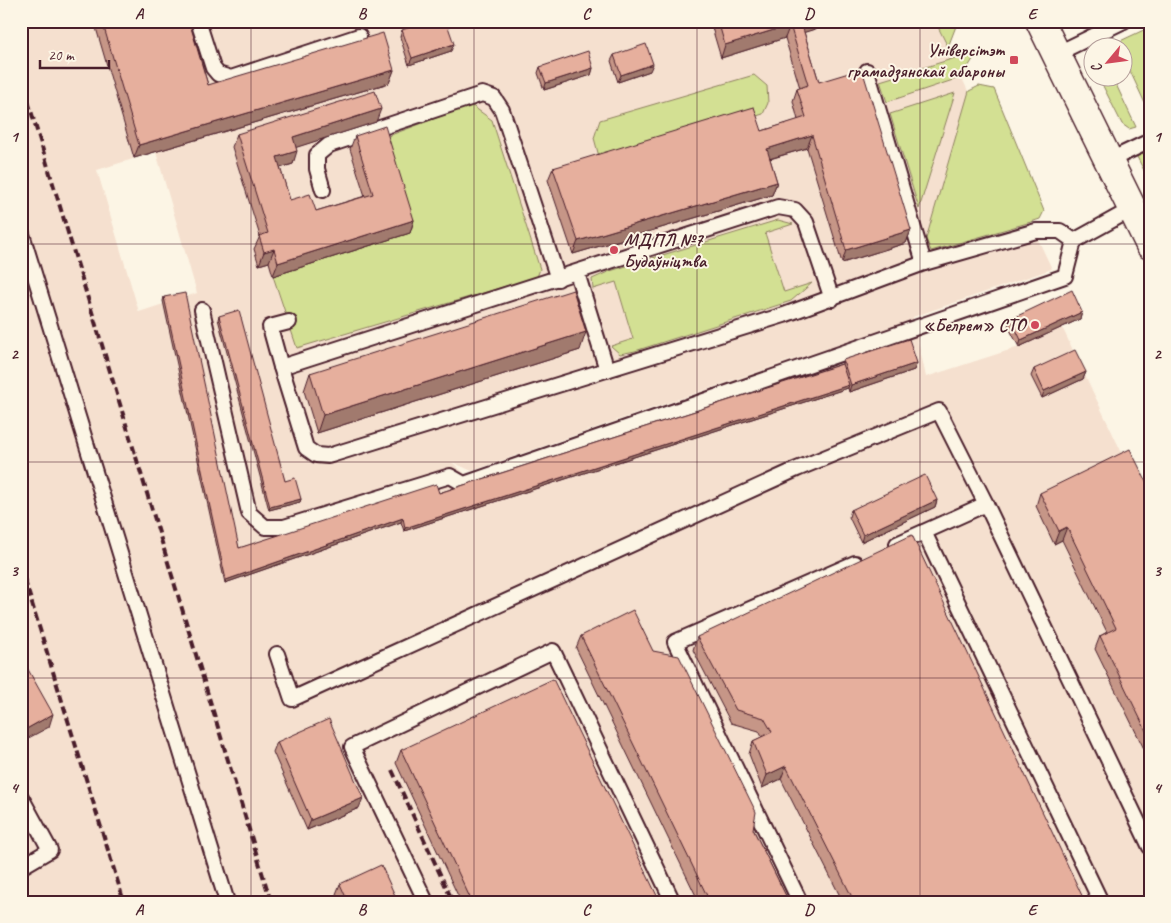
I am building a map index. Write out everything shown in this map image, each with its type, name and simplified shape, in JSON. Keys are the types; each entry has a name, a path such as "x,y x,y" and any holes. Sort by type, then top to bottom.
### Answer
{"main road":[{"path":"1040,21 1150,245"}],"lane":[{"path":"198,21 212,68 218,74 231,78 359,36"},
{"path":"1056,54 1107,25 1124,21"},
{"path":"867,71 924,263"},
{"path":"323,190 317,169 317,156 329,145 482,94 494,98 502,110 558,279"},
{"path":"1108,160 1150,141"},
{"path":"281,367 778,207 795,210 806,222 832,299"},
{"path":"202,310 249,513 264,527 284,527 450,476 464,484 1065,276 1074,241 1132,209"},
{"path":"21,231 227,902"},
{"path":"289,322 270,327 281,367 306,448 316,455 328,456 832,299 924,263 1036,232 1060,231 1074,241"},
{"path":"576,273 607,370"},
{"path":"277,654 292,699 797,469 939,411 986,504 1150,848"},
{"path":"800,902 675,642 986,504"},
{"path":"924,532 1101,902"},
{"path":"426,902 352,747 553,651 673,902"},
{"path":"21,798 50,850 21,867"}],"shaded area":[{"path":"21,21 935,21 1052,269 913,317 926,377 1019,347 1062,327 1150,512 1150,902 21,902","holes":["156,152 197,293 139,312 97,170","845,341 466,475 452,462 472,471"]}],"green space":[{"path":"935,21 958,21 948,47"},
{"path":"1150,27 1150,114 1134,80 1134,38 1127,38"},
{"path":"978,51 962,77 887,102 880,81"},
{"path":"754,75 767,86 768,103 763,114 601,164 594,138 600,120"},
{"path":"979,86 994,89 1044,211 1040,219 931,251 926,239 969,91"},
{"path":"1104,88 1118,88 1136,127 1129,129 1122,124"},
{"path":"955,93 919,209 890,114"},
{"path":"471,105 492,120 540,269 537,277 297,348 273,276 409,233 380,139"},
{"path":"1148,149 1150,153 1150,182 1136,155"},
{"path":"778,220 793,224 765,233 784,292 812,283 791,301 635,351 620,354 611,346 633,339 616,282 593,289 592,279 610,271"}],"building":[{"path":"102,21 189,21 208,85 383,33 394,70 139,145"},
{"path":"428,21 446,21 454,44 412,58 402,30"},
{"path":"718,21 803,21 801,22 819,82 862,69 911,230 846,250 812,135 767,149 777,182 578,241 553,168 754,107 762,131 806,117 797,89 808,85 790,25 725,45"},
{"path":"646,44 653,64 621,75 614,55"},
{"path":"588,51 593,68 546,83 540,67"},
{"path":"375,91 381,109 293,137 297,151 277,157 290,200 310,194 316,211 373,194 355,136 385,126 414,220 278,263 274,249 264,252 259,236 268,233 237,134"},
{"path":"573,290 586,332 323,415 310,373"},
{"path":"1072,290 1082,312 1021,340 1011,319"},
{"path":"185,293 239,548 436,484 439,493 842,364 849,385 405,528 403,518 226,580 164,297"},
{"path":"239,310 285,481 295,478 301,499 270,507 219,316"},
{"path":"909,339 917,363 851,385 843,360"},
{"path":"1075,350 1086,372 1044,391 1034,369"},
{"path":"1130,449 1150,489 1150,739 1100,636 1116,628 1067,527 1059,531 1040,493"},
{"path":"925,475 937,500 863,535 851,510"},
{"path":"912,535 1085,902 852,902 854,901 786,766 767,775 753,741 772,732 764,718 736,710 697,637"},
{"path":"633,610 653,651 679,656 756,812 753,829 789,902 710,902 581,636"},
{"path":"21,657 53,714 21,732"},
{"path":"553,679 660,902 472,902 401,750"},
{"path":"329,719 363,798 311,820 277,742"},
{"path":"21,801 26,811 21,814"},
{"path":"381,865 398,902 348,902 340,884"}],"railway":[{"path":"21,78 271,902"},
{"path":"21,568 124,902"},
{"path":"392,770 453,902"}],"place":[{"name":"Універсітэт грамадзянскай абароны","path":"1014,60"},
{"name":"МДПЛ №7 Будаўніцтва","path":"614,250"},
{"name":"«Белрем» СТО","path":"1035,325"}]}
